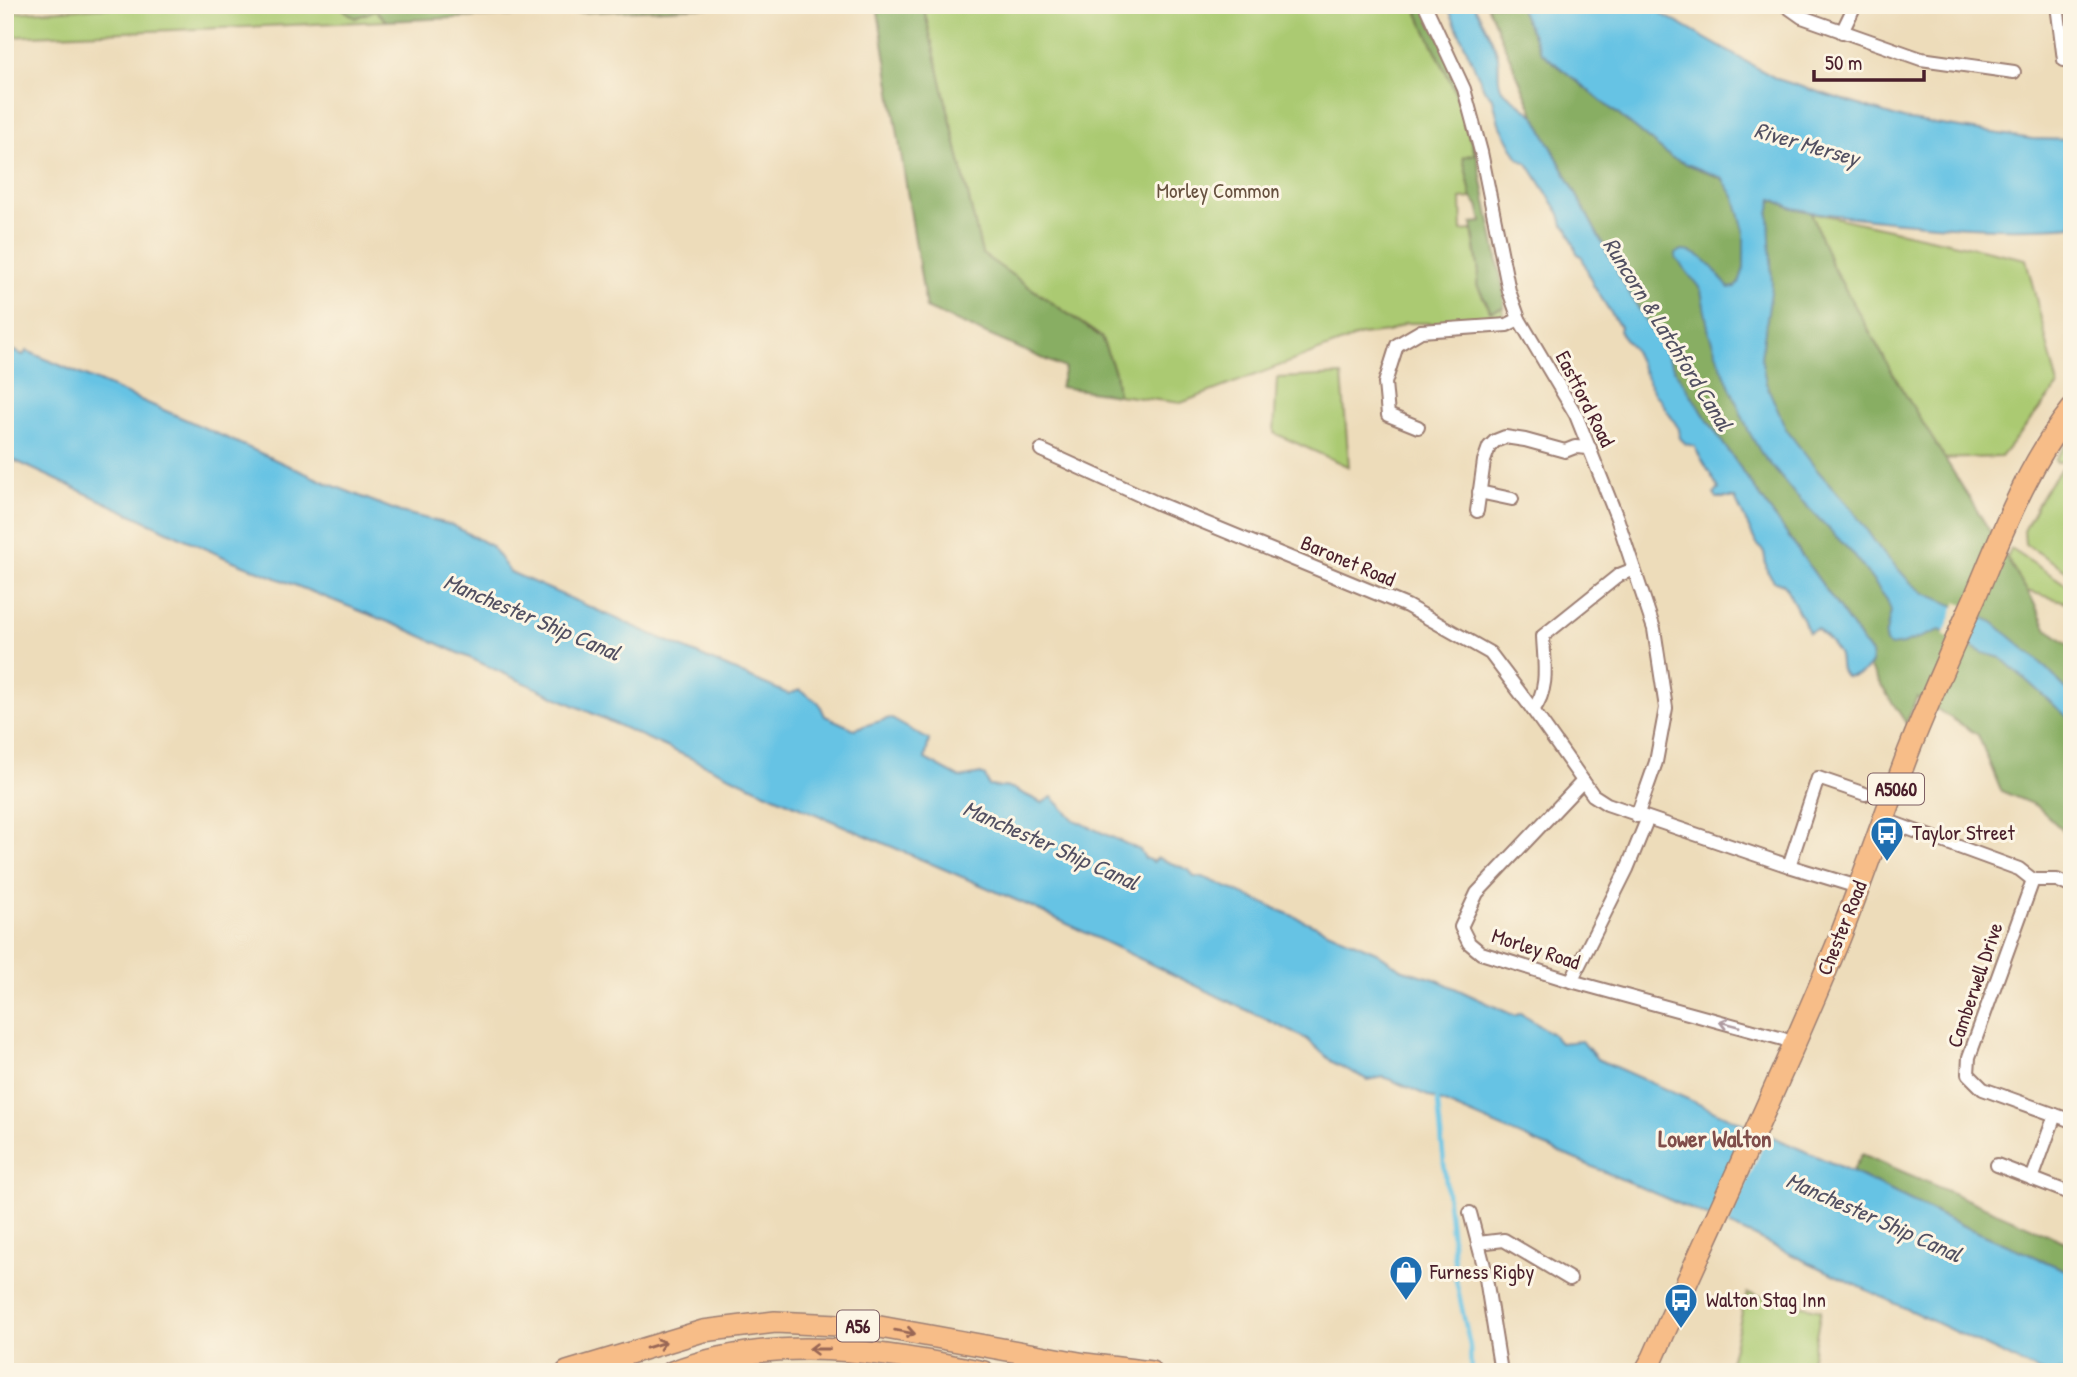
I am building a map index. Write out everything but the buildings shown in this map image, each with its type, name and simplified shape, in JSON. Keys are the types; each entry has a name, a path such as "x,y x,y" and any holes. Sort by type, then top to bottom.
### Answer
{"highway":[{"name":"Chester Road","path":"1645,1372 1794,1045 1840,936 1908,754 1998,542 2030,475 2072,409"},
{"name":"A56","path":"567,1372 703,1331 775,1322 880,1327 1085,1364 1151,1372"},
{"name":"A56","path":"672,1372 698,1362 774,1349 835,1349 924,1360 984,1372"}],"street":[{"name":"Eastford Road","path":"1424,5 1464,89 1481,152 1509,291 1519,319 1576,415 1634,569 1654,629 1666,708 1656,762 1627,869 1571,981"},
{"path":"1786,5 1802,17 1921,59 2014,72"},
{"path":"1842,32 1855,5"},
{"path":"2057,5 2064,60"},
{"path":"1418,427 1388,415 1385,383 1397,345 1421,331 1507,325 1519,319"},
{"path":"1477,511 1489,447 1500,438 1513,437 1564,451 1575,447 1590,447"},
{"name":"Baronet Road","path":"1041,450 1157,503 1407,606 1490,653 1583,781"},
{"path":"1479,492 1512,499"},
{"path":"1533,710 1542,698 1545,676 1543,636 1619,575 1634,569"},
{"path":"1789,866 1818,778 1865,794"},
{"path":"1583,781 1593,795 1607,804 1642,818 1858,887"},
{"name":"Morley Road","path":"1583,781 1477,893 1461,928 1469,943 1481,953 1794,1045"},
{"path":"1885,820 2019,869 2033,880 2057,880 2072,887"},
{"name":"Camberwell Drive","path":"2033,880 1969,1057 1968,1074 1983,1089 2072,1121"},
{"path":"2032,1179 2055,1115"},
{"path":"1997,1165 2072,1194"},
{"path":"1470,1213 1484,1266 1501,1372"},
{"path":"1478,1243 1504,1240 1570,1279"}],"green space":[{"path":"156,5 344,5 343,9 376,10 386,21 5,35 5,13"},
{"path":"344,5 757,5 386,21 376,10 355,18 343,9"},
{"path":"877,5 923,5 982,254 1101,337 1115,372 1118,395 1060,387 1065,368 926,308"},
{"name":"Morley Common","path":"923,5 1414,5 1455,91 1475,154 1463,157 1472,198 1461,199 1462,231 1472,230 1479,273 1477,285 1490,311 1504,307 1501,320 1492,323 1406,323 1388,332 1361,335 1181,403 1118,395 1115,372 1101,337 982,254"},
{"path":"1414,5 1425,5 1464,89 1504,293 1504,307 1491,311 1477,285 1479,273 1472,223 1482,222 1478,205 1472,198 1463,157 1475,154 1455,91"},
{"path":"1487,5 1518,5 1541,52 1672,158 1793,208 1811,212 1831,264 1900,386 2033,601 2046,628 2072,647 2072,839 2037,806 2001,791 1978,735 1917,697 1906,723 1869,667 1871,654 1720,439 1676,372 1617,271 1617,265 1611,260 1535,116"},
{"path":"1811,212 2026,259 2058,386 2001,457 1938,459 1831,264"},
{"path":"1342,375 1349,467 1274,433 1277,378"},
{"path":"2072,436 2072,458 2057,463 2055,460"},
{"path":"2072,465 2072,474 2061,480 2072,488 2072,574 2025,544 2024,531 2044,492 2060,470"},
{"path":"2011,549 2070,587 2072,601 2066,602 2027,591 2007,558"},
{"path":"1862,1154 2072,1245 2072,1273 1961,1225 1852,1172"},
{"path":"1747,1293 1821,1310 1809,1372 1777,1372 1730,1362"}],"water":[{"path":"1447,5 1474,5 1496,50 1502,90 1535,116 1611,260 1617,265 1617,272 1676,372 1871,654 1872,661 1861,673 1845,676 1834,646 1817,629 1809,632 1784,584 1775,582 1767,571 1764,552 1756,543 1735,498 1717,498 1714,494 1719,489 1694,446 1686,444 1680,438 1679,429 1655,395 1633,349 1619,331 1620,327 1593,285 1560,214 1529,165 1519,159 1499,123 1493,99 1485,91"},
{"name":"River Mersey","path":"1518,5 1655,5 1662,14 1777,79 1903,119 2032,139 2072,140 2072,226 2006,228 1908,223 1811,212 1772,199 1769,214 1772,286 1761,357 1766,383 1786,429 1817,470 1852,509 1880,549 1910,582 1924,593 1993,622 2039,661 2072,695 2072,721 2001,658 1983,653 1940,630 1903,644 1891,646 1886,643 1891,611 1887,600 1853,554 1793,492 1761,453 1748,430 1719,361 1709,333 1701,290 1676,258 1680,251 1688,251 1708,263 1729,288 1739,283 1744,268 1744,231 1735,198 1722,178 1672,158 1541,52"},
{"name":"Manchester Ship Canal","path":"5,347 23,355 27,351 329,484 400,512 452,525 491,546 510,572 788,694 800,690 819,703 825,716 854,729 890,718 929,740 925,759 960,778 981,774 985,776 989,786 1012,788 1042,803 1052,797 1074,820 1140,850 1145,858 1153,862 1158,858 1189,870 1194,877 1203,877 1376,952 1403,970 1435,979 1515,1016 1520,1013 1552,1034 1560,1043 1582,1041 1597,1059 2072,1273 2072,1372 2040,1372 1742,1231 1384,1077 1368,1080 1332,1062 1307,1039 1032,907 774,796 406,629 226,558 5,456"}],"pier":[{"path":"1957,602 1982,613 1967,648 1943,635"},
{"path":"1753,1125 1769,1132 1727,1228 1711,1221"}],"waterway":[{"path":"1437,1095 1456,1280 1470,1346 1471,1372"}],"place":[{"name":"Taylor Street","path":"1887,863"},
{"name":"Furness Rigby","path":"1406,1302"},
{"name":"Walton Stag Inn","path":"1681,1330"}],"district":[{"name":"Lower Walton","path":"1715,1139"}],"water label":[{"name":"Runcorn & Latchford Canal","path":"1668,334"}]}
